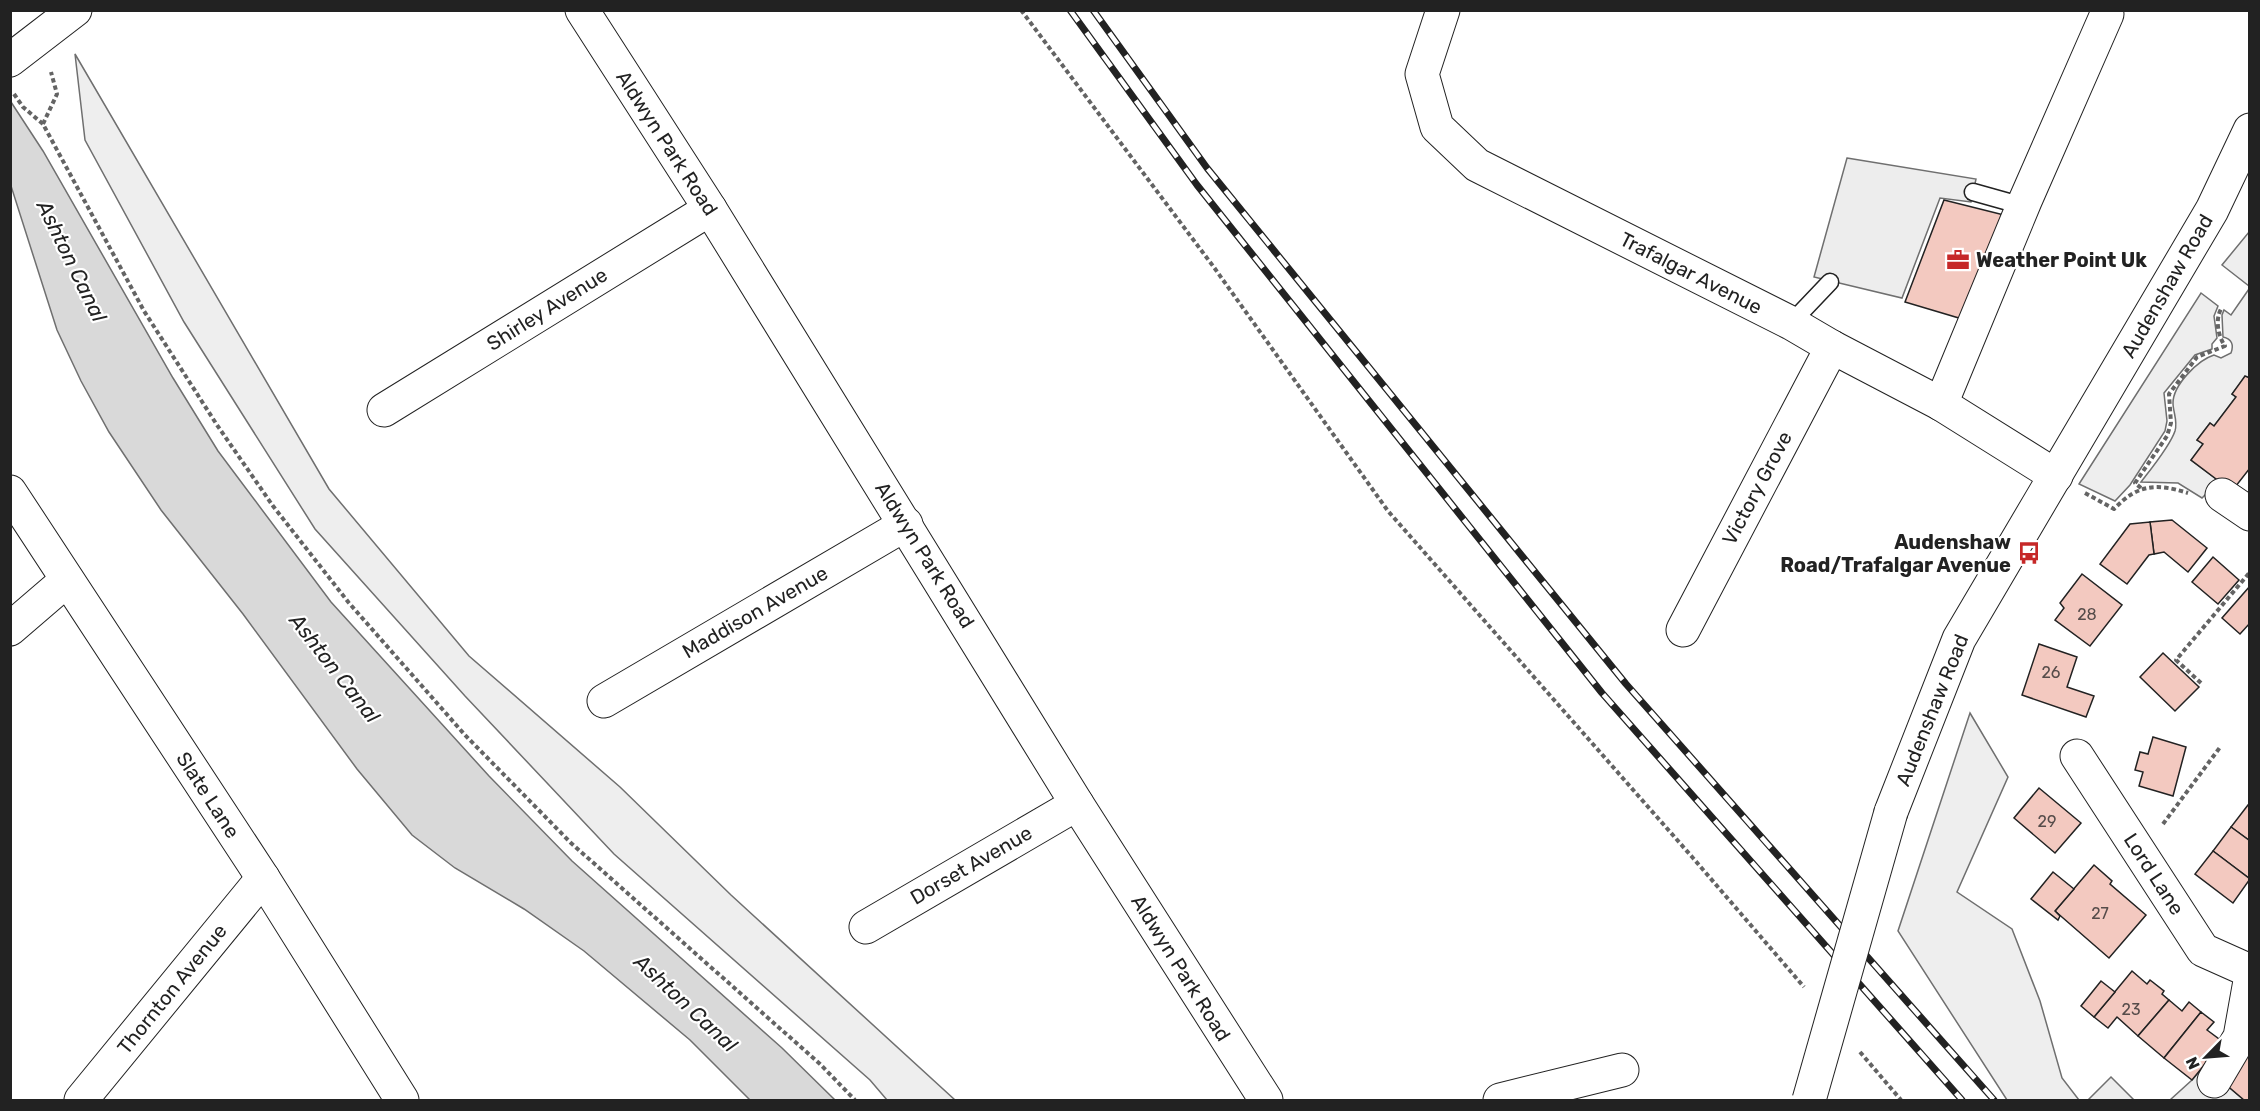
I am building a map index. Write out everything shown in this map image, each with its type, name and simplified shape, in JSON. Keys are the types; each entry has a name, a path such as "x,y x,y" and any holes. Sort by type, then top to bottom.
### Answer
{"street":[{"path":"10,60 75,10"},
{"name":"Aldwyn Park Road","path":"582,10 710,209 1077,804 1266,1101"},
{"name":"Trafalgar Avenue","path":"1443,10 1422,74 1437,127 1477,165 1791,323 1941,404 2056,476"},
{"path":"1941,404 2023,206 2107,14"},
{"name":"Audenshaw Road","path":"1809,1101 1891,812 1959,639 2212,210 2248,137"},
{"name":"Shirley Avenue","path":"384,410 710,209"},
{"name":"Victory Grove","path":"1683,630 1832,347"},
{"name":"Slate Lane","path":"10,492 263,878 402,1101"},
{"path":"2209,497 2250,514"},
{"name":"Maddison Avenue","path":"604,701 906,524"},
{"path":"10,628 68,580"},
{"name":"Lord Lane","path":"2077,756 2203,950 2250,971"},
{"name":"Dorset Avenue","path":"866,927 1077,804"},
{"name":"Thornton Avenue","path":"81,1101 263,878"},
{"path":"2214,1081 2240,1036 2250,981"},
{"path":"1500,1101 1622,1070"}],"lane":[{"path":"1974,192 2023,206"},
{"path":"1791,323 1830,282"}],"path":[{"path":"1021,10 1213,266 1388,510 1694,858 1809,993"},
{"path":"42,36 57,94 43,124"},
{"path":"10,89 23,107 43,124 144,311 217,425 273,506 349,603 465,735 571,843 820,1064 855,1101"},
{"path":"2141,488 2135,483 2167,436 2171,423 2169,394 2197,357 2225,346 2221,341 2218,328 2218,315 2221,309"},
{"path":"2056,476 2114,509 2127,496 2141,488 2169,487 2209,497"},
{"path":"2201,683 2176,660 2250,572"},
{"path":"2140,852 2221,746"},
{"path":"1855,1047 1901,1101"}],"shaded area":[{"path":"75,54 329,489 469,656 620,787 731,895 955,1100 887,1100 870,1080 614,854 465,696 315,529 184,322 85,140"},
{"path":"1847,158 1976,179 1971,202 1940,198 1902,298 1814,277"},
{"path":"2249,232 2249,286 2222,265"},
{"path":"2249,289 2249,378 2245,377 2232,394 2236,397 2214,426 2210,423 2197,440 2203,444 2191,460 2219,481 2202,498 2178,483 2141,482 2173,437 2176,424 2174,396 2182,381 2208,358 2214,355 2221,358 2231,353 2232,343 2223,337 2222,315 2224,310 2231,315"},
{"path":"2201,293 2218,306 2214,316 2217,338 2212,344 2212,349 2195,355 2164,393 2167,421 2165,431 2130,485 2115,501 2079,484"},
{"path":"1970,713 2008,777 1957,892 2012,929 2040,1001 2062,1078 2079,1100 2007,1100 1898,931"},
{"path":"2204,1066 2244,1100 2170,1100"},
{"path":"2111,1077 2134,1100 2088,1100"}],"water":[{"name":"Ashton Canal","path":"11,102 43,151 173,378 218,451 331,602 489,776 572,861 782,1048 835,1100 750,1100 690,1040 584,951 524,909 455,868 412,835 357,769 243,614 161,510 109,432 81,381 57,330 11,186"}],"building":[{"name":"Weather Point Uk","path":"1944,200 2012,217 1969,321 1905,302"},
{"path":"2245,376 2250,378 2250,468 2232,491 2191,460 2203,444 2197,440 2210,423 2214,426 2236,397 2232,394"},
{"path":"2172,520 2207,548 2188,572 2164,552 2154,554 2150,522"},
{"path":"2150,522 2154,554 2149,555 2127,584 2100,564 2130,524"},
{"path":"2213,557 2239,580 2218,604 2192,582"},
{"path":"2082,574 2122,605 2090,646 2055,620 2064,608 2060,603"},
{"path":"2250,586 2250,623 2240,634 2222,618"},
{"path":"2039,644 2077,657 2067,687 2094,696 2086,717 2022,695"},
{"path":"2163,653 2199,687 2175,711 2140,677"},
{"path":"2153,737 2186,747 2173,796 2139,786 2143,772 2135,770 2140,752 2148,754"},
{"path":"2039,788 2081,823 2055,853 2014,818"},
{"path":"2248,805 2250,806 2250,841 2231,827"},
{"path":"2231,827 2250,841 2250,879 2213,851"},
{"path":"2213,851 2250,879 2233,903 2195,874"},
{"path":"2094,865 2112,881 2110,884 2146,915 2109,958 2055,911"},
{"path":"2053,872 2074,889 2055,911 2060,916 2058,920 2031,899"},
{"path":"2132,971 2147,984 2150,980 2164,991 2162,994 2169,1000 2138,1036 2117,1017 2108,1028 2094,1017"},
{"path":"2101,981 2115,992 2094,1017 2081,1006"},
{"path":"2169,1000 2182,1011 2189,1002 2201,1012 2164,1058 2138,1036"},
{"path":"2201,1012 2214,1022 2207,1030 2223,1042 2192,1080 2164,1058"},
{"path":"2223,1042 2250,1052 2250,1100 2244,1100 2204,1066"}],"railway":[{"path":"1070,10 1197,185 1602,693 1962,1100"},
{"path":"1093,10 1207,168 1626,684 1994,1100"}],"place":[{"name":"Weather Point Uk","path":"1958,260"},
{"name":"Audenshaw Road/Trafalgar Avenue","path":"2029,553"}]}
